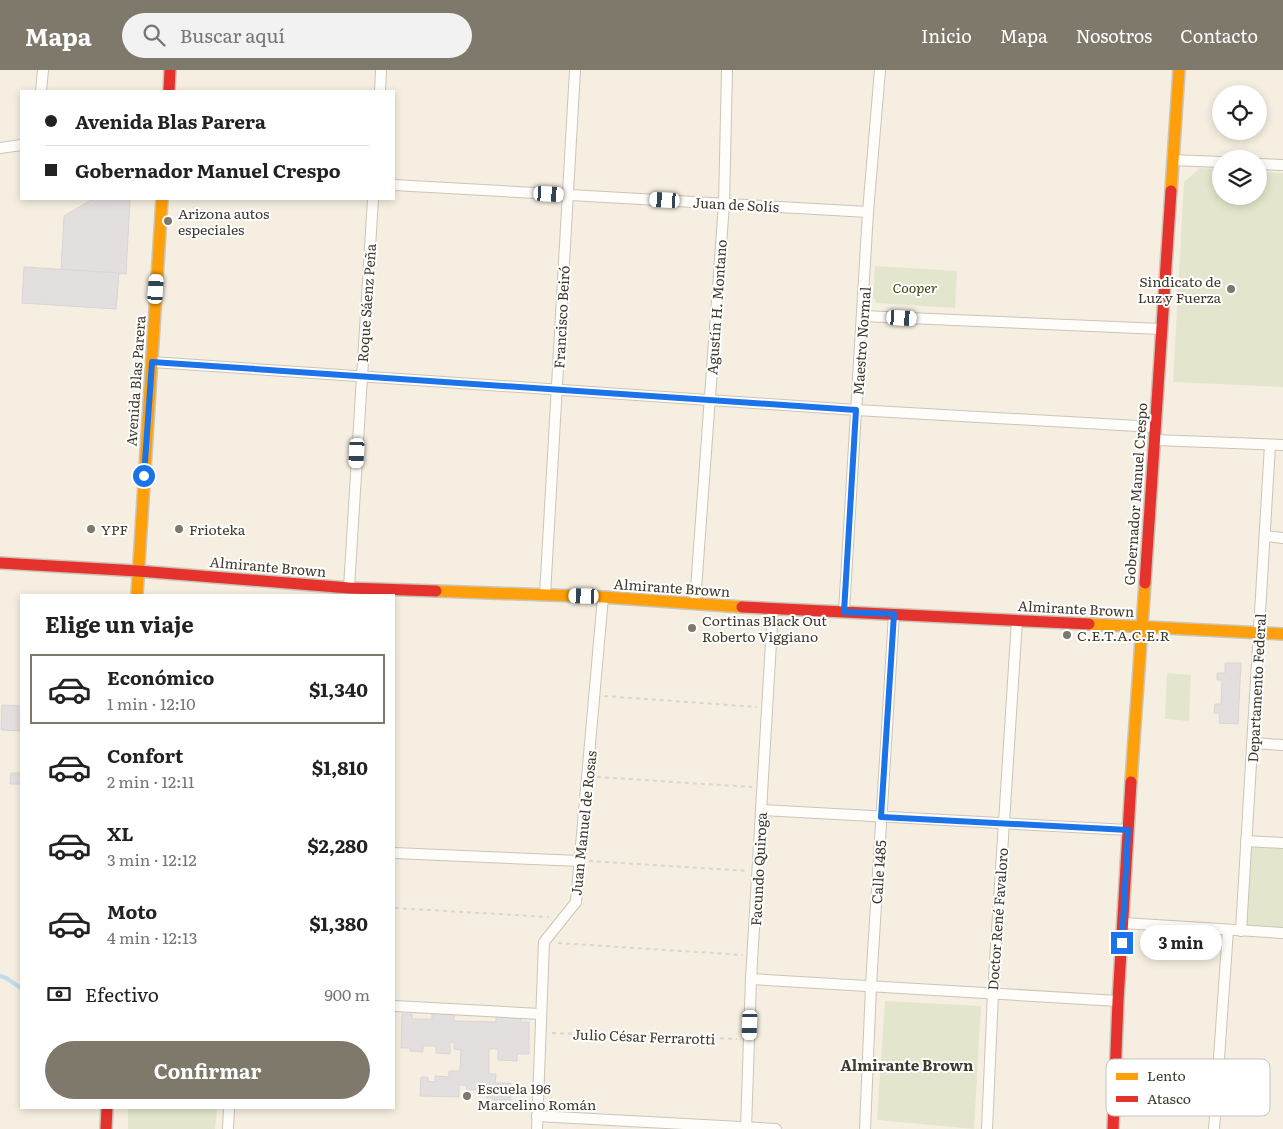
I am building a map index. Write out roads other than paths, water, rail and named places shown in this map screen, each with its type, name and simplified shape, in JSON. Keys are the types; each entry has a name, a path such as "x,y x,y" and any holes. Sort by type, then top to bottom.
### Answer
{"main road":[{"path":"169,90 170,70"},
{"name":"Gobernador Manuel Crespo","path":"1116,1059 1141,626 1179,70"},
{"name":"Avenida Blas Parera","path":"137,594 162,200"},
{"name":"Almirante Brown","path":"0,563 138,571 349,588 363,592 603,597 773,609 1283,634"},
{"path":"105,1128 107,1109"},
{"name":"Gobernador Manuel Crespo","path":"1113,1129 1114,1116"}],"street":[{"path":"41,90 43,70"},
{"path":"380,90 382,70"},
{"name":"Francisco Beiró","path":"545,595 575,70"},
{"name":"Agustín H. Montano","path":"695,603 724,204 727,70"},
{"name":"Maestro Normal","path":"844,612 868,212 880,70"},
{"path":"0,148 20,145"},
{"path":"1172,160 1212,162"},
{"path":"1267,164 1283,165"},
{"name":"Juan de Solís","path":"395,185 868,212"},
{"name":"Roque Sáenz Peña","path":"349,588 373,200"},
{"path":"862,316 1161,329"},
{"path":"152,362 856,410 1155,426"},
{"path":"1155,440 1283,446"},
{"name":"Departamento Federal","path":"1241,931 1270,445"},
{"path":"1265,536 1283,538"},
{"name":"Juan Manuel de Rosas","path":"540,1014 544,942 576,902 603,597"},
{"name":"Facundo Quiroga","path":"746,1128 751,979 773,609"},
{"name":"Calle 1485","path":"865,1129 871,986 894,614"},
{"name":"Doctor René Favaloro","path":"987,1129 993,993 1017,620"},
{"path":"1252,743 1283,745"},
{"path":"761,810 1128,830"},
{"path":"1246,841 1283,843"},
{"path":"395,853 580,861"},
{"path":"1123,923 1283,933"},
{"path":"1219,1059 1228,930"},
{"path":"751,979 1118,1001"},
{"path":"395,1006 540,1014 536,1129"},
{"path":"228,1109 228,1129"},
{"path":"537,1116 776,1129"},
{"path":"1214,1129 1215,1116"}],"waterway":[{"path":"0,976 20,987"}],"place":[{"name":"Arizona autos especiales","path":"168,221"},
{"name":"Sindicato de Luz y Fuerza","path":"1231,289"},
{"name":"YPF","path":"91,529"},
{"name":"Frioteka","path":"179,529"},
{"name":"Cortinas Black Out Roberto Viggiano","path":"692,628"},
{"name":"C.E.T.A.C.E.R","path":"1067,635"},
{"name":"Escuela 196 Marcelino Román","path":"467,1096"}],"district":[{"name":"Almirante Brown","path":"907,1064"}],"park label":[{"name":"Cooper","path":"915,287"}]}
